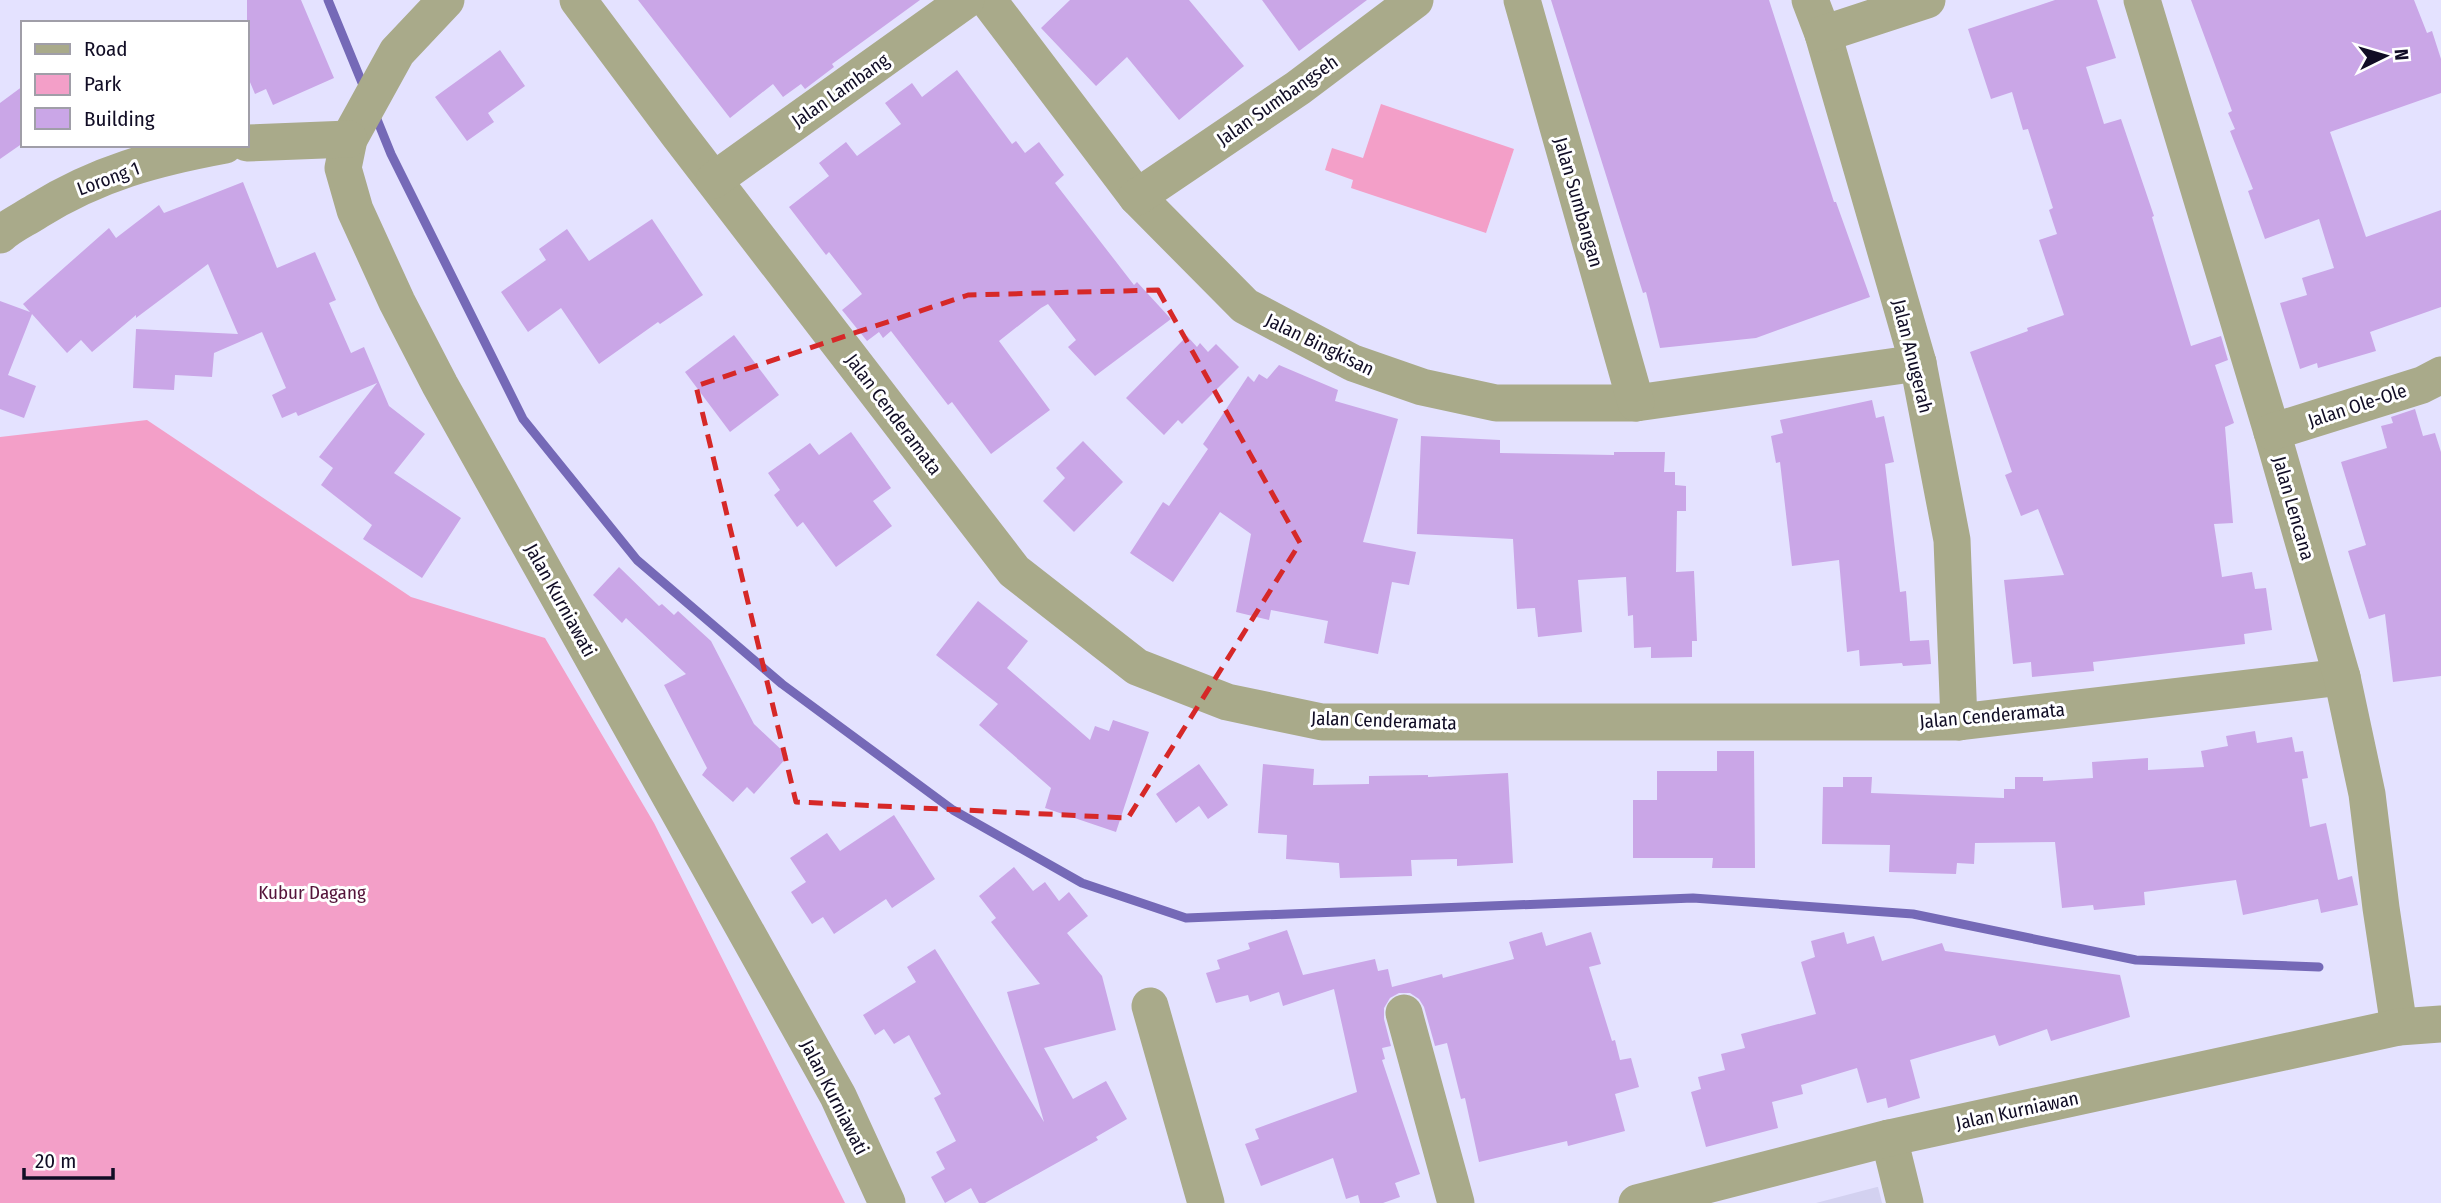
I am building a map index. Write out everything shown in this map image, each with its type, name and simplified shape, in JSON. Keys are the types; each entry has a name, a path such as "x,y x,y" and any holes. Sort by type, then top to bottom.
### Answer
{"street":[{"name":"Jalan Kurniawati","path":"446,0 397,52 353,131 343,168 355,210 397,302 460,421 838,1096 887,1203"},
{"name":"Jalan Cenderamata","path":"578,0 1014,571 1137,667 1227,702 1322,722 1959,722 2342,677"},
{"name":"Jalan Lambang","path":"714,180 966,0"},
{"name":"Jalan Bingkisan","path":"988,0 1137,197 1245,306 1353,363 1422,387 1496,402 1636,403 1918,363"},
{"name":"Jalan Sumbangseh","path":"1137,197 1298,88 1415,0"},
{"name":"Jalan Sumbangan","path":"1522,0 1636,403"},
{"name":"Jalan Anugerah","path":"1810,0 1823,34 1918,363 1952,540 1959,722"},
{"path":"1823,34 1927,0"},
{"name":"Jalan Lencana","path":"2142,0 2272,432 2342,677 2367,794 2399,1027"},
{"path":"248,143 353,131"},
{"name":"Lorong 1","path":"0,234 70,191 111,173 181,153 214,147"},
{"name":"Jalan Ole-Ole","path":"2272,432 2422,385 2441,375"},
{"path":"1150,1006 1206,1203"},
{"path":"1404,1013 1456,1203"},
{"name":"Jalan Kurniawan","path":"1637,1203 1889,1138 2399,1027 2441,1024"},
{"path":"1889,1138 1905,1203"}],"highlighted area":[{"path":"1158,290 1300,543 1128,818 796,802 696,386 968,295"}],"shaded area":[{"path":"1877,1187 1882,1203 1816,1203"}],"green space":[{"path":"1381,104 1514,149 1486,233 1351,188 1353,180 1325,170 1332,148 1363,158"},
{"name":"Kubur Dagang","path":"147,420 411,597 545,638 654,823 845,1203 0,1203 0,437"}],"building":[{"path":"247,0 301,0 334,78 273,105 266,89 255,94 248,77"},
{"path":"638,0 920,0 832,64 834,67 805,89 801,84 783,97 773,84 730,118"},
{"path":"1070,0 1189,0 1244,66 1179,120 1127,57 1096,86 1041,28"},
{"path":"1262,0 1367,0 1299,51"},
{"path":"1551,0 1769,0 1834,202 1870,297 1756,338 1660,348 1646,292 1643,293"},
{"path":"2055,0 2097,0 2116,58 2086,67 2104,124 2121,119 2154,216 2152,217 2191,346 2221,336 2228,360 2215,365 2234,423 2225,427 2233,523 2214,524 2222,577 2252,572 2255,589 2266,588 2272,630 2244,634 2245,644 2093,662 2094,671 2032,677 2031,662 2013,664 2004,580 2064,575 2038,509 2021,516 2005,475 2012,472 1970,352 2064,315 2039,240 2057,234 2049,210 2053,208 2028,129 2023,130 2012,92 1991,99 1968,29"},
{"path":"2191,0 2414,0 2427,33 2432,31 2441,59 2441,93 2330,132 2366,237 2441,210 2441,307 2370,332 2376,351 2318,368 2317,363 2300,369 2280,303 2307,295 2302,278 2334,268 2319,219 2265,239 2248,191 2253,189 2230,131 2235,129 2228,113 2232,111"},
{"path":"500,50 525,86 488,113 494,122 467,141 435,97"},
{"path":"957,70 1012,144 1016,141 1025,153 1039,142 1064,175 1055,183 1134,285 1137,282 1171,319 1095,376 1068,347 1076,340 1048,304 1041,308 999,341 1050,410 991,454 952,402 948,405 891,331 883,338 879,332 867,341 842,310 862,294 829,252 826,255 789,207 829,176 819,163 846,142 857,156 901,124 885,103 912,83 922,97"},
{"path":"21,87 21,144 0,159 0,103"},
{"path":"243,182 277,268 315,252 336,300 329,303 351,353 364,347 389,406 425,434 394,473 461,518 422,578 363,539 372,525 321,485 333,468 319,457 377,383 298,416 296,412 282,418 272,395 286,388 262,332 214,353 212,377 175,375 174,390 133,388 136,329 238,334 208,264 136,318 136,315 92,352 81,340 67,353 32,314 8,375 36,386 24,418 0,409 0,301 30,312 23,304 109,228 116,238 159,205 164,213"},
{"path":"652,219 703,295 660,324 658,322 599,364 561,308 528,332 501,292 546,260 539,249 567,229 589,261"},
{"path":"734,335 779,395 730,432 685,372"},
{"path":"1187,336 1197,347 1200,343 1208,352 1216,344 1239,367 1182,424 1178,420 1164,435 1126,398"},
{"path":"1279,365 1338,390 1335,401 1398,419 1363,542 1416,552 1409,585 1392,582 1378,654 1324,643 1328,621 1271,610 1269,620 1236,612 1251,534 1220,512 1173,582 1130,553 1163,502 1169,506 1208,449 1203,444 1248,376 1254,382 1259,374 1267,379"},
{"path":"1872,400 1876,418 1884,416 1894,462 1885,464 1900,592 1906,591 1910,641 1929,640 1931,664 1860,666 1859,650 1847,652 1839,560 1792,566 1780,462 1776,463 1771,436 1783,433 1780,420"},
{"path":"2415,409 2423,436 2435,433 2441,452 2441,676 2393,682 2385,614 2369,619 2348,551 2366,545 2341,462 2387,448 2381,426 2393,423 2391,417"},
{"path":"851,432 891,488 873,501 892,526 836,567 803,522 797,527 774,495 780,490 768,473 810,443 819,455"},
{"path":"1421,436 1500,440 1500,453 1614,455 1614,452 1665,452 1664,472 1675,472 1675,485 1686,486 1686,511 1677,511 1676,572 1694,571 1697,641 1692,641 1692,657 1651,658 1651,647 1634,648 1633,615 1628,616 1626,577 1578,580 1582,632 1538,637 1535,608 1517,609 1513,539 1417,534"},
{"path":"1083,441 1123,482 1074,532 1043,501 1065,478 1056,468"},
{"path":"619,567 659,606 662,604 674,615 678,611 711,641 754,724 788,756 754,794 747,787 733,802 702,775 707,768 664,685 686,674 626,618 622,623 593,595"},
{"path":"978,601 1028,641 1007,668 1090,740 1095,726 1109,731 1113,720 1149,732 1116,832 1045,808 1051,788 979,725 998,704 936,655"},
{"path":"2255,731 2257,743 2292,737 2295,752 2303,751 2308,778 2302,779 2310,827 2326,823 2338,880 2352,876 2358,905 2321,913 2318,899 2243,915 2236,880 2144,892 2145,905 2094,910 2093,905 2062,908 2055,842 1975,843 1974,864 1957,863 1956,874 1889,872 1890,845 1822,844 1823,787 1843,787 1843,777 1872,777 1871,793 2004,798 2004,789 2015,789 2015,777 2043,777 2043,781 2093,778 2092,762 2148,758 2148,770 2204,767 2201,751 2228,746 2226,736"},
{"path":"1717,751 1754,751 1755,868 1712,868 1713,858 1633,858 1633,800 1657,800 1657,771 1717,771"},
{"path":"1199,764 1228,805 1208,819 1199,806 1176,823 1156,794"},
{"path":"1263,764 1314,769 1313,785 1369,784 1369,776 1428,777 1508,773 1513,863 1457,866 1457,859 1411,860 1412,876 1340,878 1339,863 1286,859 1287,835 1258,833"},
{"path":"894,815 935,879 892,908 886,899 834,934 823,917 812,924 791,892 806,882 790,858 827,833 840,851"},
{"path":"1014,867 1033,891 1045,882 1059,901 1069,892 1088,916 1067,933 1102,976 1116,1030 1044,1048 1073,1099 1106,1081 1127,1119 1096,1137 1098,1140 985,1203 979,1203 971,1188 945,1203 931,1177 945,1169 936,1152 956,1141 934,1098 941,1094 909,1035 894,1044 884,1029 875,1035 863,1015 916,982 907,967 935,949 1044,1122 1007,992 1040,984 991,922 996,918 979,896"},
{"path":"1287,930 1303,975 1375,959 1378,971 1388,969 1392,987 1442,974 1443,978 1514,959 1509,942 1542,932 1546,946 1591,932 1601,964 1589,967 1612,1041 1615,1040 1620,1060 1631,1058 1639,1087 1615,1094 1625,1131 1568,1146 1567,1141 1479,1162 1465,1098 1461,1099 1447,1043 1435,1046 1424,1007 1419,999 1410,993 1399,993 1390,998 1384,1008 1391,1046 1382,1048 1385,1059 1382,1060 1420,1174 1395,1183 1400,1197 1383,1203 1360,1203 1358,1195 1346,1199 1333,1158 1261,1186 1245,1144 1259,1139 1255,1129 1357,1092 1334,989 1283,1006 1279,992 1250,1002 1248,995 1216,1003 1206,973 1220,969 1217,960 1250,949 1248,943"},
{"path":"1844,932 1847,944 1874,936 1882,961 1942,943 1945,951 2120,975 2130,1017 2051,1041 2047,1029 1999,1046 1995,1035 1910,1060 1920,1098 1888,1108 1886,1098 1867,1103 1857,1068 1801,1085 1803,1094 1772,1102 1778,1128 1706,1147 1691,1092 1701,1089 1698,1077 1725,1070 1721,1054 1745,1048 1741,1034 1816,1014 1801,962 1815,957 1811,941"}],"waterway":[{"path":"328,0 365,90"},
{"path":"374,112 391,154 523,419 637,560 782,684 953,810 1082,883 1186,918 1693,898 1913,914 2136,960 2319,967"}]}
